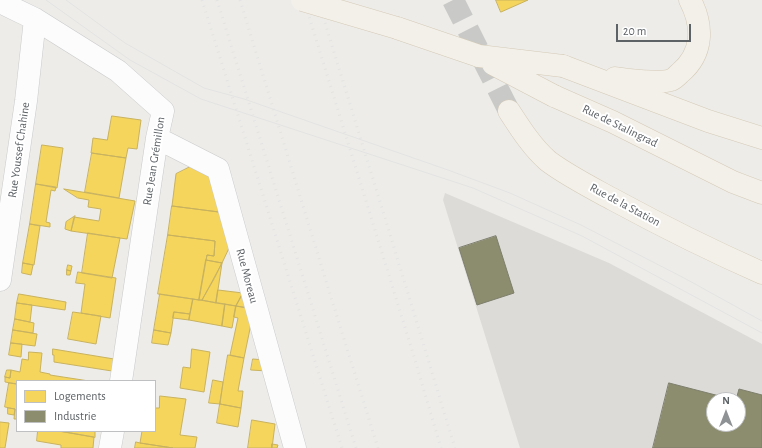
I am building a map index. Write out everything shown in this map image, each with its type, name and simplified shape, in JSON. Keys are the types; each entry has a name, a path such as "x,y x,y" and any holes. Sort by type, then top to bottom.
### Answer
{"main road":[{"name":"Rue de Stalingrad","path":"302,0 397,28 479,56 554,96 613,122 733,182 762,193"},
{"path":"563,66 622,79 658,82 671,80 689,66 700,35 700,25 690,0"},
{"name":"Rue de Stalingrad","path":"479,56 563,66 708,121 762,138"},
{"name":"Rue de la Station","path":"509,111 523,133 536,149 567,174 645,217 762,273"}],"street":[{"name":"Rue Jean Grémillon","path":"0,2 35,19 118,71 163,111 157,138 121,380"},
{"name":"Rue Youssef Chahine","path":"0,280 26,101 35,19"},
{"name":"Rue Moreau","path":"157,138 218,169 295,448"},
{"path":"110,448 113,432"}],"shaded area":[{"path":"445,193 609,263 762,344 762,448 520,448 443,200"}],"building: Logements":[{"path":"496,0 528,0 501,12"},
{"path":"112,116 141,120 137,149 128,148 126,158 91,153 93,138 107,140"},
{"path":"42,145 63,148 57,188 36,184"},
{"path":"92,153 126,158 119,198 85,192"},
{"path":"194,165 211,176 219,212 172,206 176,174"},
{"path":"36,184 56,187 55,191 51,190 46,222 50,223 50,227 30,224"},
{"path":"64,189 135,201 127,239 71,231 74,217 99,221 101,209 88,207 89,200 78,198"},
{"path":"172,206 219,212 230,246 222,263 206,260 207,255 214,256 215,241 168,235"},
{"path":"75,216 71,231 65,229 66,222"},
{"path":"30,224 40,226 34,265 23,263"},
{"path":"88,233 120,238 112,278 82,273"},
{"path":"168,235 215,241 214,256 207,255 199,300 158,294"},
{"path":"206,260 222,263 202,300 199,300"},
{"path":"23,263 33,265 31,275 22,273"},
{"path":"222,263 216,303 202,300 214,279"},
{"path":"68,265 72,266 71,271 67,270"},
{"path":"67,270 71,271 70,275 67,275"},
{"path":"78,272 116,278 110,318 81,313 85,284 76,283"},
{"path":"218,290 243,293 236,306 216,303"},
{"path":"243,293 248,308 236,306"},
{"path":"19,294 66,302 65,310 17,303"},
{"path":"160,294 193,299 190,314 174,312 171,333 154,330"},
{"path":"193,299 225,304 222,326 189,320"},
{"path":"17,303 32,305 30,322 15,319"},
{"path":"225,304 236,306 232,328 222,326"},
{"path":"236,306 248,308 252,319 244,358 230,355 238,318 234,317"},
{"path":"73,312 101,316 96,344 68,339"},
{"path":"174,312 190,314 189,320 173,318"},
{"path":"15,319 34,323 33,333 13,330"},
{"path":"13,330 37,334 35,346 11,343"},
{"path":"154,330 171,333 168,345 152,343"},
{"path":"11,343 22,344 21,357 9,355"},
{"path":"53,349 114,359 112,371 54,362"},
{"path":"192,349 210,352 204,392 180,388 183,367 190,368"},
{"path":"29,352 42,353 40,372 82,380 16,380 16,384 5,382 5,377 10,378 11,370 20,372 22,359 28,360"},
{"path":"228,355 244,358 238,391 243,391 241,408 220,404"},
{"path":"253,359 264,360 267,371 251,370"},
{"path":"7,370 11,370 10,378 5,377"},
{"path":"213,380 223,382 220,404 209,403"},
{"path":"9,383 16,384 16,419 14,419 15,409 5,407"},
{"path":"160,396 186,399 180,435 197,437 195,448 173,448 140,443 142,432 156,432 156,408 159,408"},
{"path":"220,404 241,408 238,427 217,423"},
{"path":"8,408 15,409 14,415 8,414"},
{"path":"252,420 275,424 272,448 248,448"},
{"path":"0,422 9,423 5,448 0,448"},
{"path":"38,432 65,432 94,437 93,448 61,448 61,445 37,441"},
{"path":"65,432 95,432 95,437"},
{"path":"136,442 140,443 173,448 135,448"},
{"path":"272,444 278,445 277,448 272,448"}],"building: Industrie":[{"path":"496,236 514,293 477,305 459,248"},
{"path":"669,383 706,393 706,432 746,432 746,392 738,392 739,389 762,395 762,448 653,448"}],"tunnel":[{"path":"453,0 509,111"}],"tram line":[{"path":"46,0 130,60 201,99 473,188 582,236 762,333"},
{"path":"66,0 125,43 204,88 244,99 510,193 581,225 686,279 762,321"}],"railway":[{"path":"202,0 342,448"},
{"path":"217,0 356,448"},
{"path":"240,0 378,448"},
{"path":"304,0 441,448"},
{"path":"318,0 455,448"}]}
